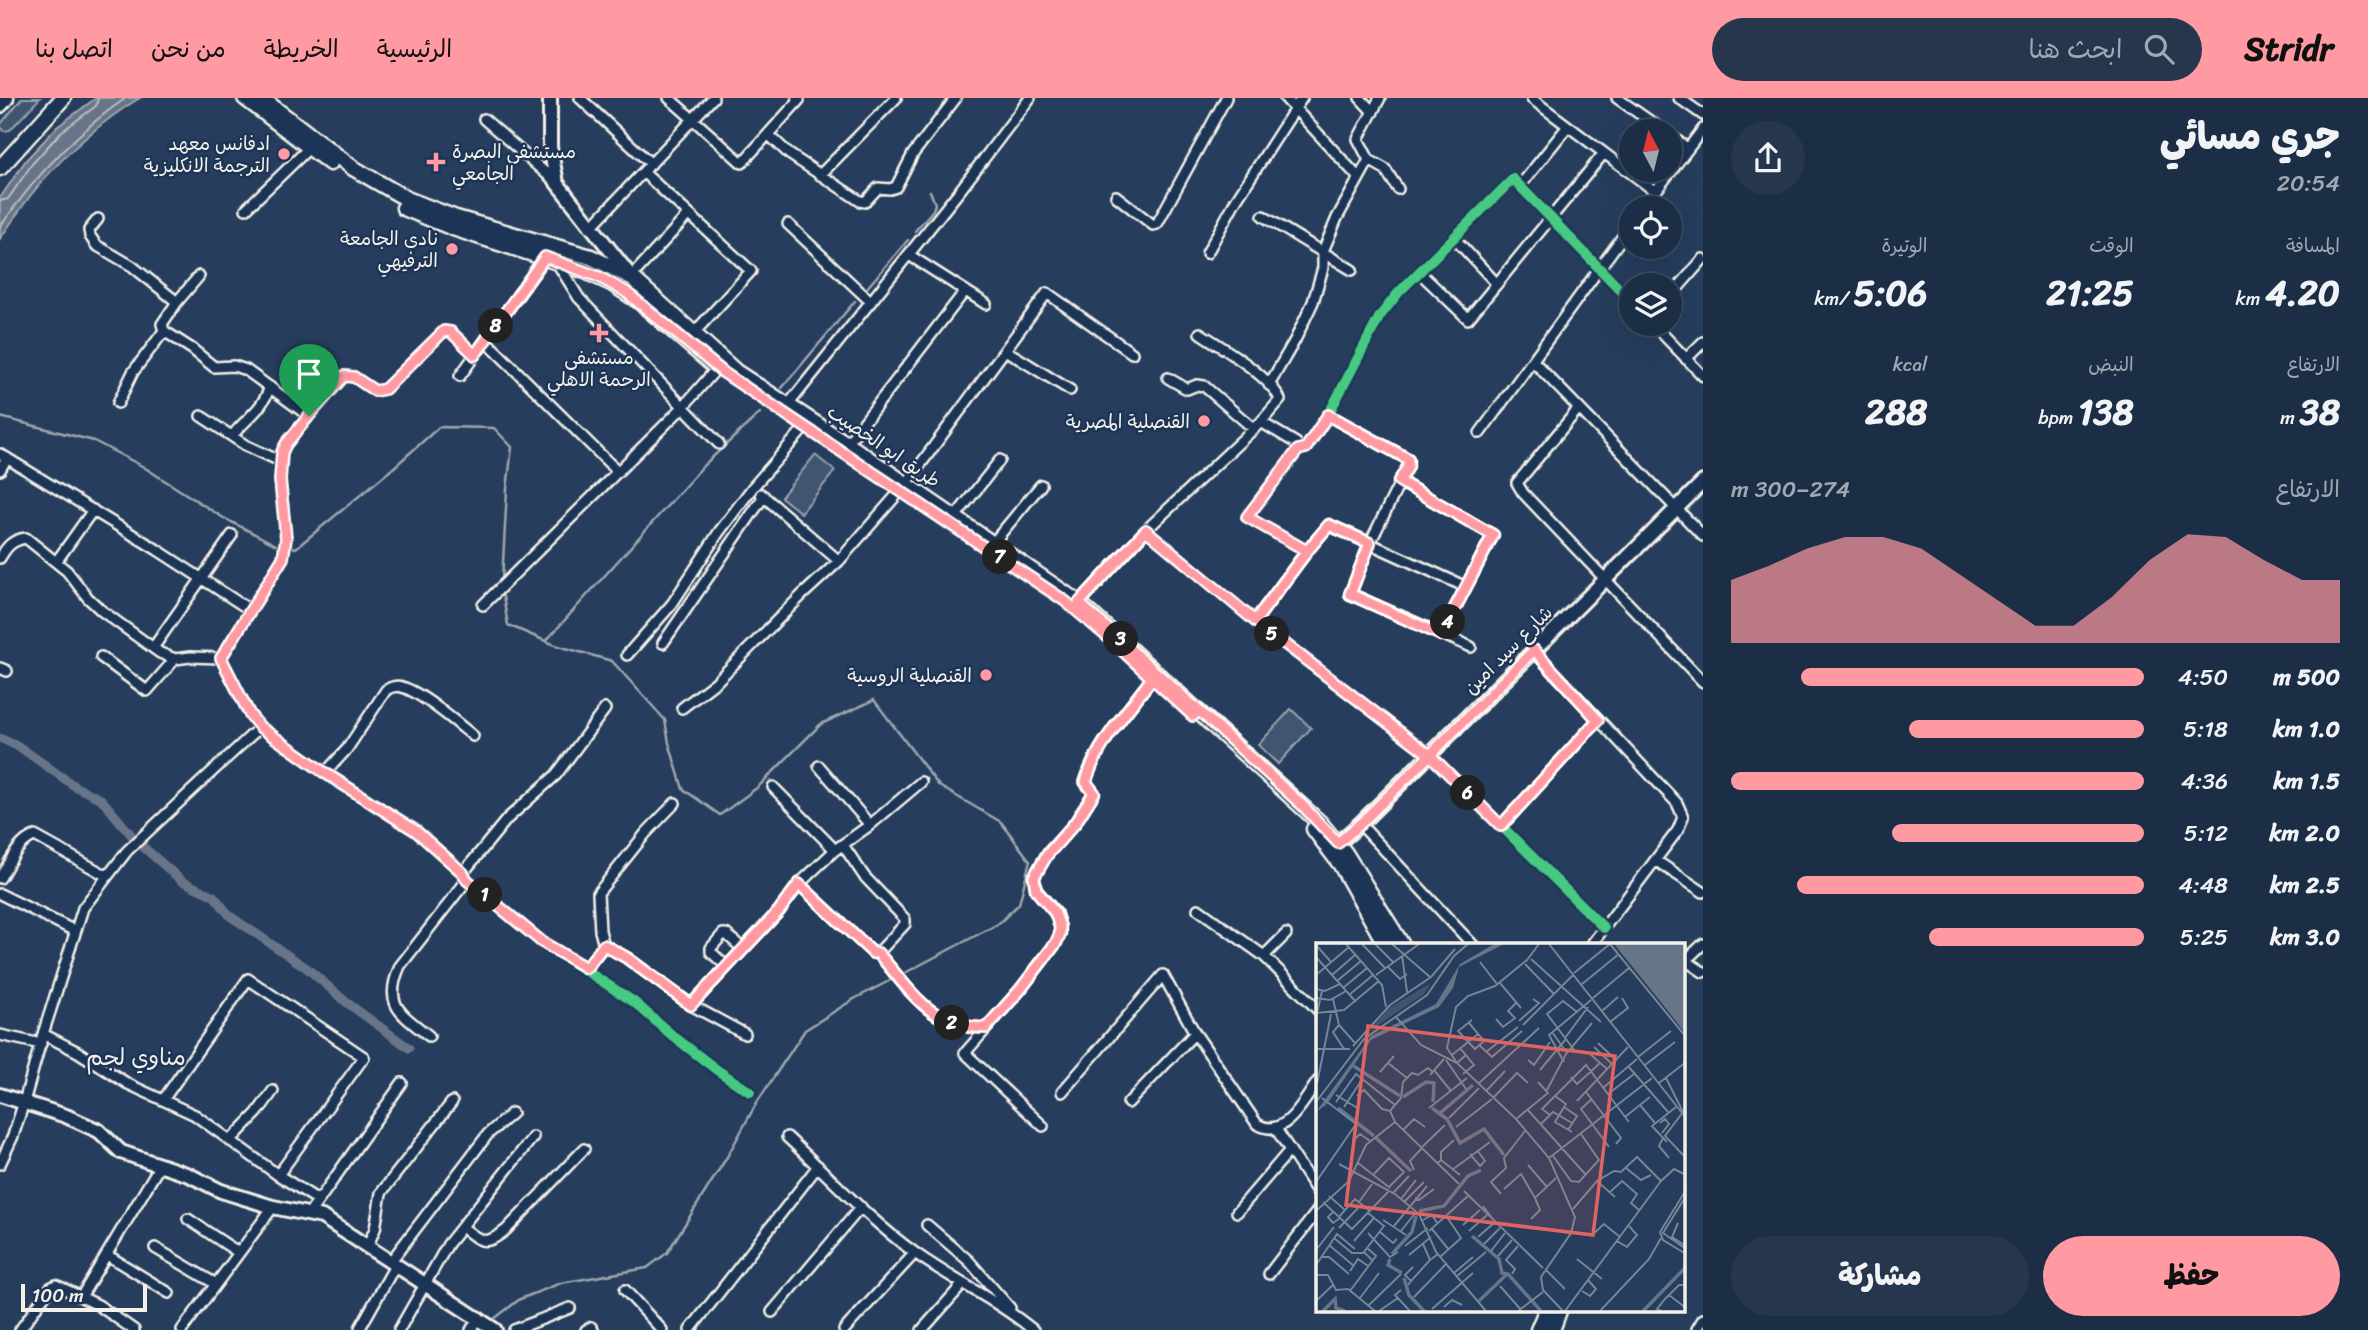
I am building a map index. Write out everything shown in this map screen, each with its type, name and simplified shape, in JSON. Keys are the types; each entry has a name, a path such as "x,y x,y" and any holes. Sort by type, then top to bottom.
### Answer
{"main road":[{"path":"0,105 6,98"},
{"path":"0,168 63,98"},
{"name":"طريق ابو الخصيب","path":"245,98 309,148 384,198 613,284 729,366 847,444 1065,601 1301,804 1338,843 1401,943"},
{"name":"طريق ابو الخصيب","path":"261,98 370,180 454,223 591,257 631,277 717,368 955,517 1079,603 1196,713 1315,831 1341,865 1385,943"},
{"path":"0,147 18,147"},
{"path":"1538,1330 1546,1312"},
{"path":"1552,1330 1559,1312"}],"street":[{"path":"550,98 550,147 557,183"},
{"path":"580,98 651,164"},
{"path":"669,98 742,163 799,100 797,98"},
{"path":"590,228 713,98"},
{"path":"820,175 896,98"},
{"path":"768,134 789,154 863,202 869,200 878,188 893,188 899,182 913,154 956,98"},
{"path":"788,405 909,255 1030,98"},
{"path":"1116,195 1153,225 1157,224 1226,98"},
{"path":"1285,98 1359,178"},
{"path":"1207,253 1237,200 1302,98"},
{"path":"1360,98 1373,112"},
{"path":"1380,98 1358,139 1369,160 1385,169 1398,189"},
{"path":"1617,98 1647,119"},
{"path":"1679,98 1703,115"},
{"path":"1532,99 1656,192"},
{"path":"484,119 557,183 631,277 689,214"},
{"path":"1520,186 1568,126"},
{"path":"1653,196 1703,129"},
{"path":"1682,144 1688,149"},
{"path":"246,209 309,148"},
{"path":"1419,272 1468,319 1604,153"},
{"path":"1269,385 1313,302 1323,268 1323,251 1337,218 1369,160"},
{"path":"643,172 751,271 690,337"},
{"path":"1307,551 1247,517 1298,450 1306,448 1328,415 1380,316 1399,292 1513,179 1619,289"},
{"path":"1263,216 1352,270"},
{"path":"98,219 89,230 96,245 132,266 177,302"},
{"path":"788,224 871,302"},
{"path":"1455,239 1497,284"},
{"path":"1480,433 1619,241"},
{"path":"909,255 986,304"},
{"path":"460,376 551,259 579,298 719,444"},
{"path":"1682,283 1703,259"},
{"path":"199,276 162,324 164,331 214,367 238,366 309,416"},
{"path":"847,444 965,290"},
{"path":"682,708 716,682 839,561 904,487 1047,293 1132,354"},
{"path":"118,403 133,372 164,331"},
{"path":"221,658 271,579 286,548 281,461 286,444 309,416 344,376 354,377 375,391 385,389 444,331 451,332 475,355"},
{"path":"1079,603 1146,530 1258,426 1280,400 1277,393 1245,363 1200,333"},
{"path":"1664,336 1703,376"},
{"path":"486,341 618,472"},
{"path":"1686,359 1703,342"},
{"path":"1005,349 1070,390"},
{"path":"1533,361 1703,536"},
{"path":"482,605 683,407 717,368"},
{"path":"1168,378 1187,389 1197,385 1204,386 1258,426 1296,443 1298,450"},
{"path":"232,436 258,411 271,387"},
{"path":"1579,408 1517,483 1703,681"},
{"path":"1328,415 1408,459 1408,467 1370,543 1350,594 1471,647"},
{"path":"201,416 232,436 281,461"},
{"path":"627,654 672,604 719,532 753,487 806,426"},
{"path":"0,470 3,456 250,610"},
{"path":"955,517 1000,460"},
{"path":"1399,481 1493,535 1441,635"},
{"name":"شارع سيد امين","path":"1338,843 1430,755 1703,481"},
{"path":"993,543 1041,485"},
{"path":"753,487 839,561"},
{"path":"663,643 764,496"},
{"path":"56,562 93,510"},
{"path":"1255,621 1329,525 1466,587"},
{"path":"1146,530 1255,621 1430,755 1604,929"},
{"path":"153,648 232,535"},
{"path":"0,558 16,540 26,538 66,570 102,611 153,648 175,659 221,658"},
{"path":"1534,650 1681,810 1682,824 1593,943"},
{"path":"101,657 146,691 175,659"},
{"path":"221,658 250,715 260,727 325,773 416,831 465,877 542,942 586,968 634,1002 673,1036 750,1092"},
{"path":"1043,1126 965,1053 1020,990 1056,943 1060,927 1055,913 1036,890 1034,877 1047,855 1086,807 1094,793 1086,782 1089,771 1101,748 1152,678"},
{"path":"325,773 346,749 386,690 391,687 404,687 447,714 473,736"},
{"path":"429,1036 397,1009 393,1002 395,976 400,966 507,820 556,775 605,709"},
{"path":"1501,826 1598,720"},
{"path":"0,1164 13,1136 83,908 127,851 260,727"},
{"path":"818,766 870,825"},
{"path":"691,1005 779,911 799,884 921,782"},
{"path":"773,787 839,848 905,919 905,924 878,953"},
{"path":"675,803 646,833 598,893 599,922 604,945 627,958 691,1005 745,1034"},
{"path":"1360,824 1471,943"},
{"path":"0,878 12,857 26,840 33,836 46,840 107,877"},
{"path":"1656,860 1703,892"},
{"path":"799,884 873,953 878,953 925,1008 966,1028 986,1028"},
{"path":"0,894 75,931"},
{"path":"1198,909 1264,956 1316,1008"},
{"path":"726,966 711,952 711,948 723,934 742,948"},
{"path":"1264,956 1286,934"},
{"path":"1686,959 1703,944"},
{"path":"586,968 604,945"},
{"path":"1686,962 1703,972"},
{"path":"1062,1092 1163,975 1195,1033 1257,1124 1265,1129 1276,1129 1290,1119 1316,1084"},
{"path":"163,1100 248,979 364,1057 278,1175"},
{"path":"1128,1103 1195,1033"},
{"path":"0,1035 42,1039 78,1052 128,1084 195,1115 278,1175 318,1200"},
{"path":"309,1214 402,1083"},
{"path":"230,1141 257,1113 273,1091"},
{"path":"0,1095 66,1116 99,1131 121,1153 189,1175 221,1191 273,1207 322,1217 479,1317 495,1330"},
{"path":"368,1245 375,1229 381,1193 452,1102"},
{"path":"360,1328 393,1262 488,1134 512,1113"},
{"path":"1276,1129 1316,1191"},
{"path":"399,1330 444,1251 533,1137"},
{"path":"787,1137 861,1207 915,1253 993,1300 1033,1330"},
{"path":"462,1227 481,1241 494,1240 584,1149"},
{"path":"1237,1212 1290,1150"},
{"path":"692,1329 818,1166"},
{"path":"81,1297 159,1167"},
{"path":"182,1330 273,1207"},
{"path":"772,1312 861,1207"},
{"path":"1269,1273 1316,1213"},
{"path":"188,1219 239,1253"},
{"path":"927,1226 969,1261 1021,1320"},
{"path":"155,1248 216,1284"},
{"path":"844,1330 915,1253"},
{"path":"107,1255 169,1293"},
{"path":"922,1330 963,1284"},
{"path":"20,1330 53,1286 98,1305 134,1330"},
{"path":"625,1290 662,1330"},
{"path":"514,1330 570,1308"},
{"path":"471,1330 479,1317"},
{"path":"1697,1329 1703,1319"},
{"path":"1012,1330 1021,1320"},
{"path":"586,1330 591,1327 593,1330"}],"shaded area":[{"path":"22,98 40,98 10,130 3,131 0,125"},
{"path":"815,455 835,471 801,513 781,497"},
{"path":"1291,709 1311,728 1278,764 1258,745"}],"water":[{"path":"96,98 140,98 96,129 67,155 31,195 0,239 0,198 26,160 57,127"}],"waterway":[{"path":"915,231 933,210 935,204 930,191"},
{"path":"866,289 908,240"},
{"path":"782,388 855,301"},
{"path":"546,641 704,465 760,413"},
{"path":"0,417 94,441 142,466 222,517 278,546"},
{"path":"292,547 296,548 439,427 494,428 512,447 502,581"},
{"path":"502,591 508,625 555,645 612,661 665,720 683,789 720,815 758,787 821,724 874,700 939,786 1001,822 1030,861 1019,904 998,924 901,975"},
{"path":"0,738 21,748 76,787 101,799 134,838"},
{"path":"141,845 182,881 214,896 230,916 308,969 346,1002 409,1048"},
{"path":"494,1319 520,1299 561,1283 647,1268 667,1253 727,1157 756,1104 805,1030 854,999 895,978"}],"cycle path":[{"path":"1307,551 1247,517 1298,450 1306,448 1328,415 1380,316 1399,292 1513,179 1619,289"},
{"path":"476,355 451,332 444,331 382,391 370,388 354,378 344,377 338,381 282,452 280,469 286,538 283,558 221,658 250,715 260,727 325,773 416,831 463,873 467,880 542,942 634,1002 673,1036 750,1092"},
{"path":"1146,530 1255,621 1430,755 1604,928"}],"place":[{"name":"ادفانس معهد الترجمة الانكليزية","path":"284,154"},
{"name":"مستشفى البصرة الجامعي","path":"436,162"},
{"name":"نادي الجامعة الترفيهي","path":"452,249"},
{"name":"مستشفى الرحمة الاهلي","path":"599,333"},
{"name":"القنصلية المصرية","path":"1204,421"},
{"name":"القنصلية الروسية","path":"986,675"}],"district":[{"name":"مناوي لجم","path":"136,1057"}],"route":[{"path":"309,416 282,452 280,480 286,527 283,558 221,658 250,715 260,727 325,773 416,831 463,873 467,880 542,942 586,968 604,945 627,958 691,1005 779,911 799,884 873,953 878,953 925,1008 966,1028 986,1028 1020,990 1060,934 1055,913 1036,890 1034,877 1038,867 1075,823 1094,793 1086,782 1101,748 1152,678 1193,716 1198,710 1079,603 1146,530 1255,621 1329,525 1370,543 1350,594 1441,635 1493,535 1399,481 1408,467 1408,459 1328,415 1306,448 1298,450 1247,517 1307,551 1255,621 1430,755 1534,650 1598,720 1501,826 1430,755 1338,843 1301,804 1198,710 1193,716 1110,639 1065,601 724,373 626,292 599,277 545,257 475,355 451,332 441,332 382,391 372,390 354,377 344,376 309,416"}]}
